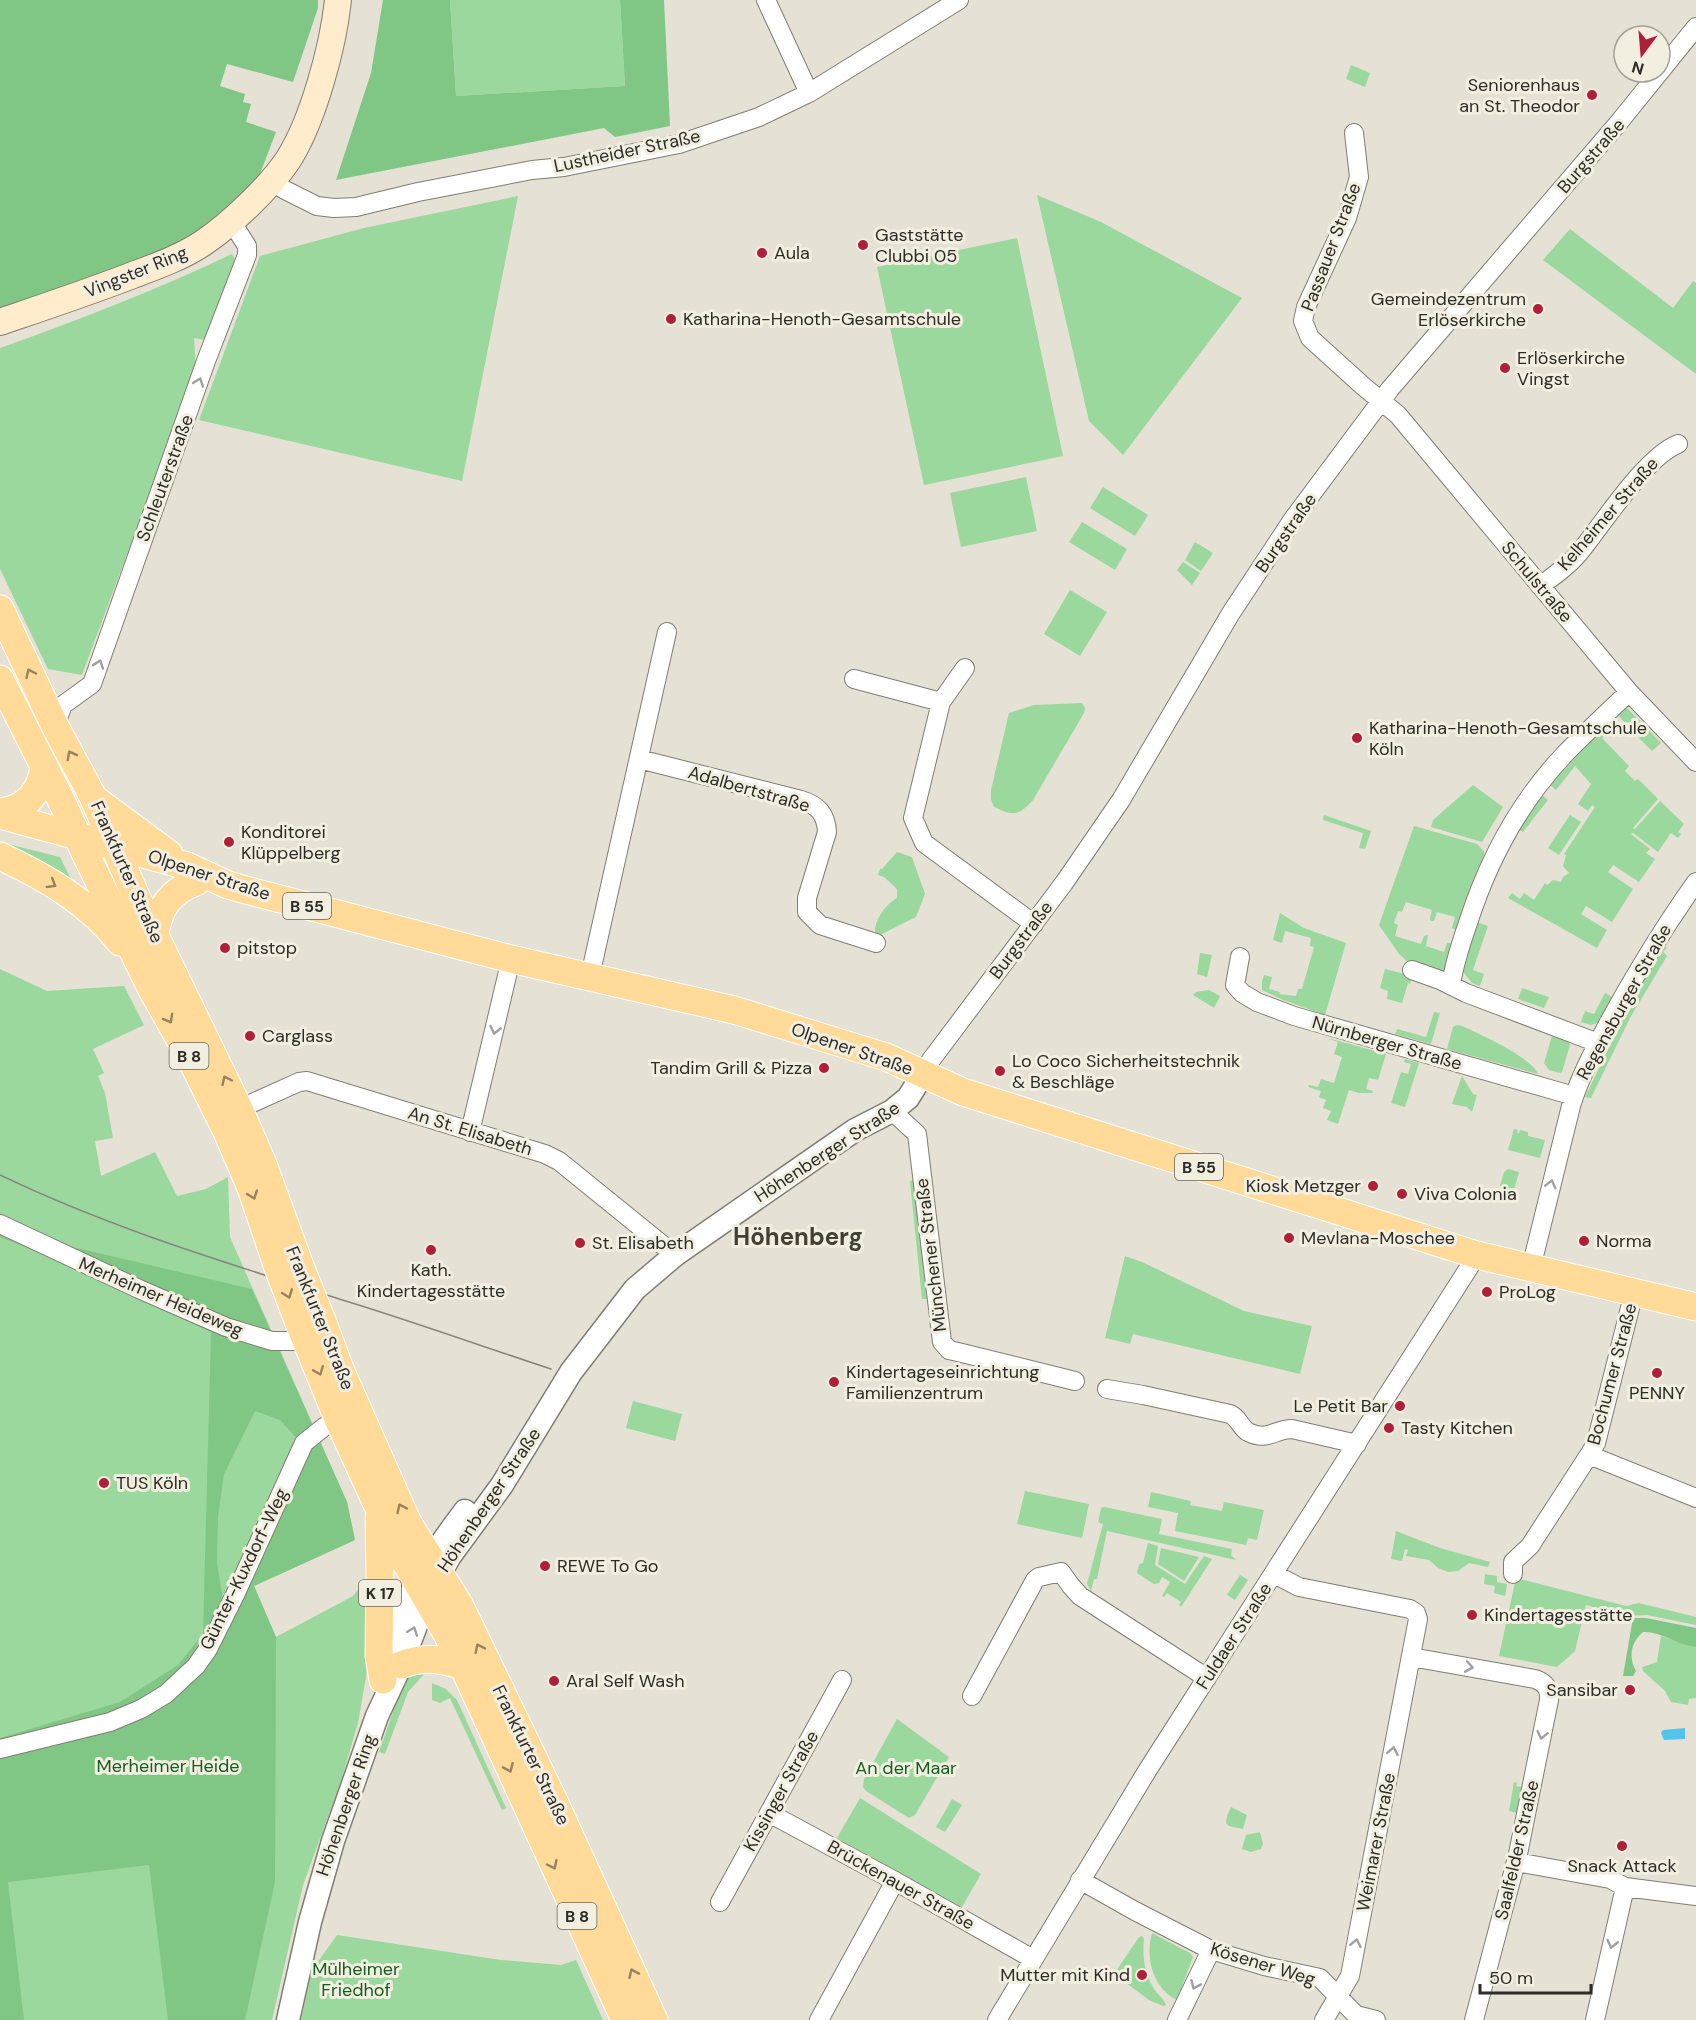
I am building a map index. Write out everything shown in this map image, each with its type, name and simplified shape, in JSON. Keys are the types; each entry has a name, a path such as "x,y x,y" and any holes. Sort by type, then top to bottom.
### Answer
{"main road":[{"name":"Vingster Ring","path":"0,322 161,264 203,243 231,221 271,181 298,141 318,91 338,0"},
{"name":"Frankfurter Straße","path":"0,609 55,726 93,797 155,936 261,1157 290,1268"},
{"name":"Frankfurter Straße","path":"0,679 152,990 192,1061 290,1268 314,1332 338,1419 400,1554 460,1606 554,1801 654,2020"},
{"path":"0,814 15,809 32,798 41,783 44,766"},
{"path":"93,797 192,874 159,913 155,936"},
{"name":"B 55","path":"0,814 81,845 118,855"},
{"name":"B 55","path":"0,833 81,845"},
{"name":"Olpener Straße","path":"118,855 512,959 734,1010 886,1057 976,1096 1477,1255 1696,1307"},
{"path":"0,856 51,883 89,909 118,939 152,990"},
{"name":"Frankfurter Straße","path":"314,1332 344,1379 399,1505 463,1666 625,2020"},
{"name":"K 17","path":"378,1506 379,1656 392,1673"},
{"path":"392,1673 430,1659 444,1660 463,1666"},
{"path":"529,1811 554,1801"}],"street":[{"path":"766,0 809,93"},
{"name":"Lustheider Straße","path":"271,181 317,206 356,207 452,185 532,170 564,167 679,144 759,117 809,93 959,0"},
{"name":"Burgstraße","path":"922,1074 1035,924 1121,800 1231,613 1293,519 1381,401 1620,122 1696,27"},
{"name":"Passauer Straße","path":"1354,133 1359,177 1347,218 1306,307 1303,321 1310,338 1381,401"},
{"name":"Schleuterstraße","path":"55,726 63,705 92,684 206,361 247,255 247,246 231,221"},
{"name":"Schulstraße","path":"1381,401 1398,415 1629,692 1696,762"},
{"name":"Kelheimer Straße","path":"1540,586 1578,553 1661,453 1678,444"},
{"path":"590,976 667,632"},
{"path":"965,668 940,702 913,818 924,843 1035,924"},
{"path":"854,679 940,702"},
{"path":"1451,985 1472,912 1489,868 1507,831 1563,756 1629,692"},
{"name":"Adalbertstraße","path":"639,759 801,800 820,810 826,821 827,832 807,898 807,912 820,925 876,943"},
{"name":"Regensburger Straße","path":"1531,1268 1574,1096 1599,1043 1650,950 1696,882"},
{"name":"Nürnberger Straße","path":"1240,957 1235,986 1257,1002 1320,1023 1574,1096"},
{"path":"470,1132 512,959"},
{"path":"1412,970 1599,1043"},
{"name":"Höhenberger Straße","path":"428,1578 498,1467 552,1390 571,1372 635,1289 675,1255 855,1131 892,1111 908,1098 922,1074"},
{"name":"An St. Elisabeth","path":"239,1108 299,1082 307,1081 545,1154 559,1161 675,1255"},
{"name":"Münchener Straße","path":"892,1111 917,1134 942,1342 949,1350 1075,1381"},
{"name":"Merheimer Heideweg","path":"0,1224 226,1327 272,1341 314,1332"},
{"name":"Fuldaer Straße","path":"997,2020 1080,1880 1477,1255"},
{"name":"Bochumer Straße","path":"1513,1574 1513,1562 1530,1545 1589,1455 1598,1434 1634,1292"},
{"path":"1107,1389 1230,1414 1236,1417 1249,1432 1266,1436 1292,1429 1357,1444"},
{"name":"Günter-Kuxdorf-Weg","path":"0,1749 110,1722 141,1710 166,1694 196,1666 208,1649 235,1594 304,1443 324,1426 338,1419"},
{"path":"1589,1455 1696,1498"},
{"path":"972,1696 1035,1580 1061,1572 1080,1596 1207,1678"},
{"name":"Weimarer Straße","path":"1274,1574 1299,1587 1413,1610 1418,1619 1350,1976 1323,2020"},
{"name":"K 17","path":"392,1673 394,1629 404,1605 428,1578"},
{"name":"Saalfelder Straße","path":"1411,1657 1540,1681 1548,1690 1549,1701 1516,1862 1474,2020"},
{"name":"Höhenberger Ring","path":"288,2020 320,1885 392,1673"},
{"name":"Kissinger Straße","path":"720,1902 842,1680"},
{"name":"Brückenauer Straße","path":"769,1813 1033,1959"},
{"path":"1516,1862 1610,1879 1625,1887 1696,1896"},
{"name":"Kösener Weg","path":"1080,1880 1210,1950 1264,1966 1320,1978 1356,2015 1376,2020"},
{"path":"819,2020 895,1881"},
{"path":"1595,2020 1625,1887"},
{"path":"1177,2020 1210,1950"}],"green space":[{"path":"0,0 318,0 318,8 293,82 227,64 220,86 245,94 243,102 251,104 246,122 276,132 258,179 200,230 158,258 0,310"},
{"path":"383,0 450,0 456,96 625,86 620,0 664,0 670,126 615,137 604,128 336,180 371,73"},
{"path":"450,0 620,0 625,86 456,96"},
{"path":"1351,65 1370,73 1365,87 1346,79"},
{"path":"1037,195 1101,222 1242,298 1123,455 1089,421"},
{"path":"518,196 462,481 199,420 260,256 364,228"},
{"path":"1570,229 1673,308 1693,281 1696,283 1696,374 1543,260"},
{"path":"1017,238 1063,456 924,485 877,267"},
{"path":"232,254 236,261 210,341 194,338 196,369 82,675 48,669 0,569 0,348 117,304"},
{"path":"1026,477 1037,531 961,547 950,493"},
{"path":"1103,487 1148,515 1135,536 1090,508"},
{"path":"1082,522 1127,549 1115,570 1069,542"},
{"path":"1195,542 1213,553 1201,571 1185,560"},
{"path":"1183,562 1200,573 1192,585 1177,570"},
{"path":"1070,590 1107,612 1080,656 1044,634"},
{"path":"1082,703 1085,708 1084,713 1033,800 1020,812 1015,813 994,807 991,790 1009,713 1034,705"},
{"path":"1625,706 1646,727 1637,736 1617,714"},
{"path":"1603,728 1607,732 1602,738 1629,766 1625,771 1635,781 1638,779 1658,799 1633,828 1635,829 1660,801 1684,824 1678,832 1681,834 1678,838 1671,833 1658,852 1633,833 1631,834 1650,849 1646,853 1655,859 1639,882 1613,865 1608,872 1633,889 1612,922 1586,906 1581,914 1607,930 1597,948 1508,898 1512,893 1520,899 1524,893 1534,900 1545,883 1547,885 1553,880 1561,882 1563,877 1569,873 1563,866 1566,855 1564,854 1595,807 1592,805 1588,811 1578,804 1591,784 1575,766 1556,790 1550,785"},
{"path":"1648,729 1661,743 1652,751 1639,738"},
{"path":"1473,785 1503,807 1482,842 1431,827 1433,820"},
{"path":"1542,795 1548,800 1523,832 1519,830"},
{"path":"1324,815 1371,831 1365,849 1359,848 1363,833 1323,820"},
{"path":"1570,815 1581,822 1559,855 1548,848"},
{"path":"1414,826 1477,844 1484,851 1456,930 1452,928 1455,917 1437,912 1434,921 1431,921 1432,910 1406,902 1402,912 1398,911 1394,923 1398,925 1395,936 1421,944 1424,936 1428,935 1426,946 1444,952 1447,943 1453,943 1444,972 1410,964 1399,954 1379,925"},
{"path":"0,842 60,857 77,891 0,848"},
{"path":"897,852 912,857 925,894 916,917 878,936 875,932 879,917 885,908 897,898 897,889 884,877 878,875 880,869"},
{"path":"1280,913 1304,928 1346,943 1325,1015 1262,990 1264,975 1272,977 1269,989 1280,992 1279,994 1296,996 1298,989 1302,989 1314,947 1310,946 1311,938 1285,931 1282,943 1273,940"},
{"path":"1476,922 1488,926 1473,970 1484,974 1480,986 1472,983 1461,969"},
{"path":"1664,945 1667,948 1663,952 1667,956 1630,1018 1591,1098 1585,1097 1629,1006"},
{"path":"1200,953 1212,955 1207,977 1197,974"},
{"name":"Merheimer Heide","path":"0,969 47,991 124,986 144,1025 93,1049 104,1073 98,1076 105,1093 113,1138 95,1141 101,1176 155,1152 177,1196 206,1189 228,1177 230,1237 347,1502 355,1540 254,1586 276,1637 353,1596 365,1581 375,1581 366,1677 358,1723 341,1781 303,1885 272,2020 0,2020"},
{"path":"1385,969 1412,976 1402,1003 1387,999 1388,991 1380,988"},
{"path":"1522,988 1549,997 1544,1008 1518,999"},
{"path":"1209,990 1220,996 1214,1008 1193,995 1196,992"},
{"path":"1605,993 1612,997 1598,1023 1591,1025 1581,1022 1585,1011 1594,1014"},
{"path":"1434,1012 1440,1013 1431,1044 1395,1034 1397,1029 1426,1037"},
{"path":"1457,1025 1516,1053 1526,1060 1538,1074 1447,1049 1453,1027"},
{"path":"1552,1036 1568,1041 1570,1045 1560,1073 1549,1070 1544,1063"},
{"path":"1324,1037 1386,1054 1378,1080 1369,1078 1366,1089 1373,1091 1372,1093 1349,1090 1338,1124 1327,1120 1331,1111 1323,1108 1326,1100 1319,1097 1321,1091 1308,1087 1309,1085 1318,1087 1321,1079 1334,1083 1342,1057 1334,1054 1338,1042"},
{"path":"1405,1059 1419,1063 1405,1107 1391,1103 1401,1072 1408,1074 1411,1064 1404,1062"},
{"path":"1462,1076 1473,1094 1477,1095 1472,1112 1467,1107 1452,1104"},
{"path":"1514,1129 1518,1130 1517,1133 1520,1130 1528,1132 1528,1136 1545,1140 1540,1158 1508,1150"},
{"path":"1508,1169 1519,1172 1514,1190 1500,1186 1504,1172"},
{"path":"915,1180 927,1299 922,1299 910,1181"},
{"path":"0,1230 252,1289 347,1502 355,1540 254,1586 276,1637 275,1882 245,2020 168,2020 149,1865 8,1882 24,2020 0,2020 0,1738 120,1702 178,1665 203,1634 211,1332 40,1253 0,1237","holes":["255,1411 280,1420 300,1442 223,1599 217,1563 218,1517 224,1474"]},
{"path":"1125,1256 1244,1311 1312,1326 1300,1374 1133,1334 1130,1344 1105,1338"},
{"path":"633,1401 682,1414 675,1441 626,1428"},
{"path":"1025,1491 1089,1504 1082,1538 1017,1524"},
{"path":"1151,1492 1191,1501 1190,1505 1222,1511 1224,1502 1264,1510 1257,1540 1248,1538 1246,1545 1175,1531 1178,1513 1148,1507"},
{"path":"1101,1508 1162,1519 1159,1534 1232,1549 1231,1555 1236,1560 1107,1531 1097,1579 1094,1579 1091,1591 1087,1584 1103,1524 1098,1522"},
{"path":"1396,1531 1440,1548 1490,1562 1488,1567 1469,1563 1458,1571 1448,1572 1438,1568 1429,1560 1406,1556 1408,1550 1405,1549 1402,1561 1391,1559"},
{"path":"1148,1543 1158,1546 1155,1565 1185,1584 1204,1556 1212,1559 1181,1607 1179,1605 1181,1602 1167,1593 1164,1597 1162,1596 1170,1582 1162,1577 1159,1583 1154,1584 1137,1573 1139,1564 1143,1563"},
{"path":"1161,1548 1199,1557 1184,1581 1158,1564"},
{"path":"1485,1574 1497,1576 1497,1582 1507,1584 1505,1596 1494,1593 1495,1586 1484,1584"},
{"path":"1240,1575 1248,1580 1235,1600 1227,1595"},
{"path":"1516,1578 1626,1606 1639,1603 1696,1617 1696,1625 1647,1615 1625,1616 1586,1605 1575,1651 1557,1667 1499,1656"},
{"path":"1633,1618 1646,1618 1696,1628 1696,1647 1643,1632 1636,1640 1632,1650 1632,1660 1636,1671 1633,1676 1623,1676"},
{"path":"1661,1636 1696,1647 1696,1698 1689,1699 1688,1705 1671,1702 1665,1691 1643,1671 1642,1667 1657,1662"},
{"path":"417,1669 425,1673 408,1692 385,1754 379,1752 403,1683"},
{"path":"432,1683 446,1689 457,1700 506,1808 502,1810 450,1698 440,1703 432,1700"},
{"name":"An der Maar","path":"897,1719 949,1757 915,1815 909,1818 863,1787 864,1779"},
{"path":"1514,1782 1517,1783 1516,1786 1522,1787 1517,1813 1509,1811"},
{"path":"860,1798 981,1874 962,1907 837,1838"},
{"path":"952,1799 962,1805 945,1832 936,1827"},
{"path":"1231,1807 1247,1815 1243,1829 1229,1826 1226,1823"},
{"path":"1260,1832 1263,1844 1261,1849 1251,1852 1242,1849 1246,1835"},
{"path":"1152,1933 1190,1953 1193,1957 1177,2000 1162,1988 1153,1971 1150,1952"},
{"name":"Mülheimer Friedhof","path":"337,1935 501,1960 561,1965 576,1960 603,2020 301,2020 312,1970"},
{"path":"1142,1936 1147,1974 1166,2005 1163,2006 1149,2000 1114,1974 1139,1937"}],"water":[{"path":"1685,1728 1685,1739 1664,1740 1661,1733 1663,1730"}],"tram line":[{"path":"0,1175 129,1229 551,1369"}],"place":[{"name":"Seniorenhaus an St. Theodor","path":"1592,95"},
{"name":"Gaststätte Clubbi 05","path":"863,245"},
{"name":"Aula","path":"762,253"},
{"name":"Gemeindezentrum Erlöserkirche","path":"1538,309"},
{"name":"Katharina-Henoth-Gesamtschule","path":"671,319"},
{"name":"Erlöserkirche Vingst","path":"1505,368"},
{"name":"Katharina-Henoth-Gesamtschule Köln","path":"1357,738"},
{"name":"Konditorei Klüppelberg","path":"229,842"},
{"name":"pitstop","path":"225,948"},
{"name":"Carglass","path":"250,1036"},
{"name":"Tandim Grill & Pizza","path":"824,1068"},
{"name":"Lo Coco Sicherheitstechnik & Beschläge","path":"1000,1071"},
{"name":"Kiosk Metzger","path":"1373,1186"},
{"name":"Viva Colonia","path":"1402,1194"},
{"name":"Mevlana-Moschee","path":"1289,1238"},
{"name":"Norma","path":"1584,1241"},
{"name":"St. Elisabeth","path":"580,1243"},
{"name":"Kath. Kindertagesstätte","path":"431,1250"},
{"name":"ProLog","path":"1487,1292"},
{"name":"PENNY","path":"1657,1373"},
{"name":"Kindertageseinrichtung Familienzentrum","path":"834,1382"},
{"name":"Le Petit Bar","path":"1400,1406"},
{"name":"Tasty Kitchen","path":"1389,1428"},
{"name":"TUS Köln","path":"104,1483"},
{"name":"REWE To Go","path":"545,1566"},
{"name":"Kindertagesstätte","path":"1472,1615"},
{"name":"Aral Self Wash","path":"554,1681"},
{"name":"Sansibar","path":"1630,1690"},
{"name":"Snack Attack","path":"1622,1846"},
{"name":"Mutter mit Kind","path":"1142,1975"}],"district":[{"name":"Höhenberg","path":"798,1237"}]}
